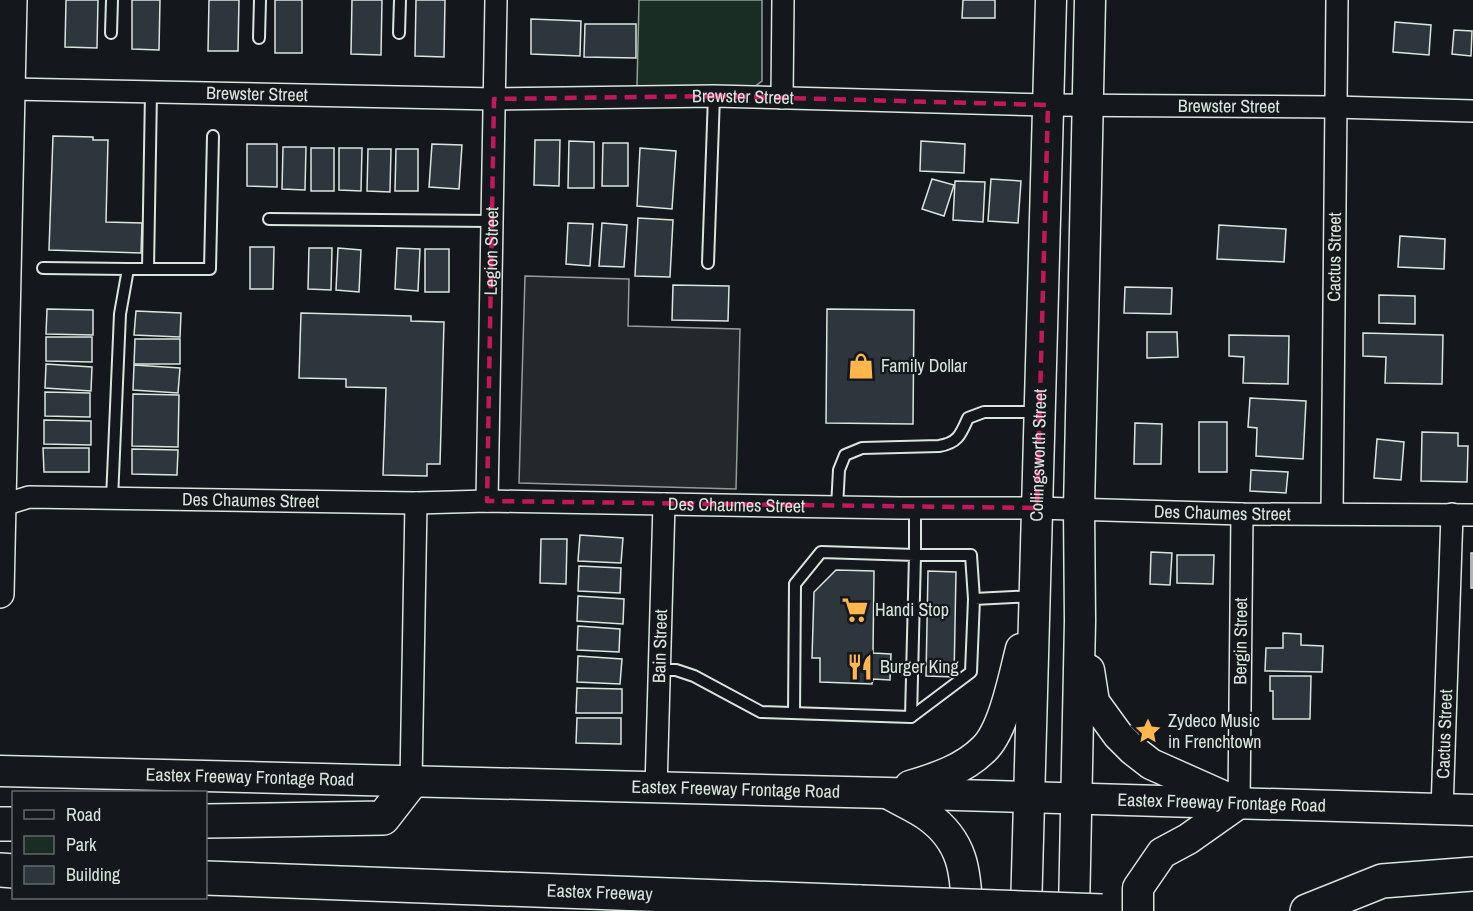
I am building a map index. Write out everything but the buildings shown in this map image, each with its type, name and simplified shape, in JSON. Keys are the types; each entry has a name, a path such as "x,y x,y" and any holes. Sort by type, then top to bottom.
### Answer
{"highway":[{"path":"207,821 383,818 411,782"},
{"path":"1307,911 1382,881 1473,874"},
{"name":"Eastex Freeway","path":"207,878 1102,911"}],"main road":[{"name":"Collingsworth Street","path":"1026,911 1051,0"},
{"path":"1074,911 1080,621 1079,509 1090,0"},
{"path":"887,793 943,776 986,748 1001,721 1034,596"},
{"path":"1080,621 1094,702 1118,735 1132,750 1151,764 1239,803"},
{"name":"Eastex Freeway Frontage Road","path":"0,771 1473,810"},
{"path":"887,793 928,815 951,839 960,855 966,876 967,911"},
{"path":"1138,911 1138,888 1162,853 1188,839 1239,803"}],"street":[{"path":"0,594 14,0"},
{"name":"Legion Street","path":"487,501 496,0"},
{"path":"782,98 783,0"},
{"name":"Cactus Street","path":"1332,513 1337,0"},
{"name":"Brewster Street","path":"11,89 494,99 714,96 1088,106 1335,107 1473,111"},
{"name":"Des Chaumes Street","path":"1,505 29,497 1037,508 1242,514 1473,515"},
{"path":"411,782 416,503"},
{"name":"Bain Street","path":"656,788 664,504"},
{"name":"Bergin Street","path":"1239,803 1242,514"},
{"name":"Cactus Street","path":"1442,810 1452,514"}],"lane":[{"path":"111,33 112,0"},
{"path":"259,38 260,0"},
{"path":"399,33 400,0"},
{"path":"148,269 152,92"},
{"path":"708,263 714,96"},
{"path":"43,268 210,270 213,136"},
{"path":"269,219 492,221"},
{"path":"112,499 120,314 128,269"},
{"path":"837,507 839,470 845,455 862,448 950,444 960,435 968,418 984,412 1041,412"},
{"path":"912,717 915,508"},
{"path":"659,670 676,670 694,676 761,712 794,714 912,717 970,672 974,599 971,555 821,552 795,584 794,714"},
{"path":"974,599 1034,596"}],"highlighted area":[{"path":"714,96 1048,105 1037,508 487,501 494,99"}],"green space":[{"path":"639,0 762,0 762,81 750,90 637,86"}],"shaded area":[{"path":"525,276 629,279 628,326 740,329 736,489 519,483"}],"place":[{"name":"Family Dollar","path":"861,366"},
{"name":"Handi Stop","path":"855,610"},
{"name":"Burger King","path":"860,667"},
{"name":"Zydeco Music in Frenchtown","path":"1148,731"}]}
